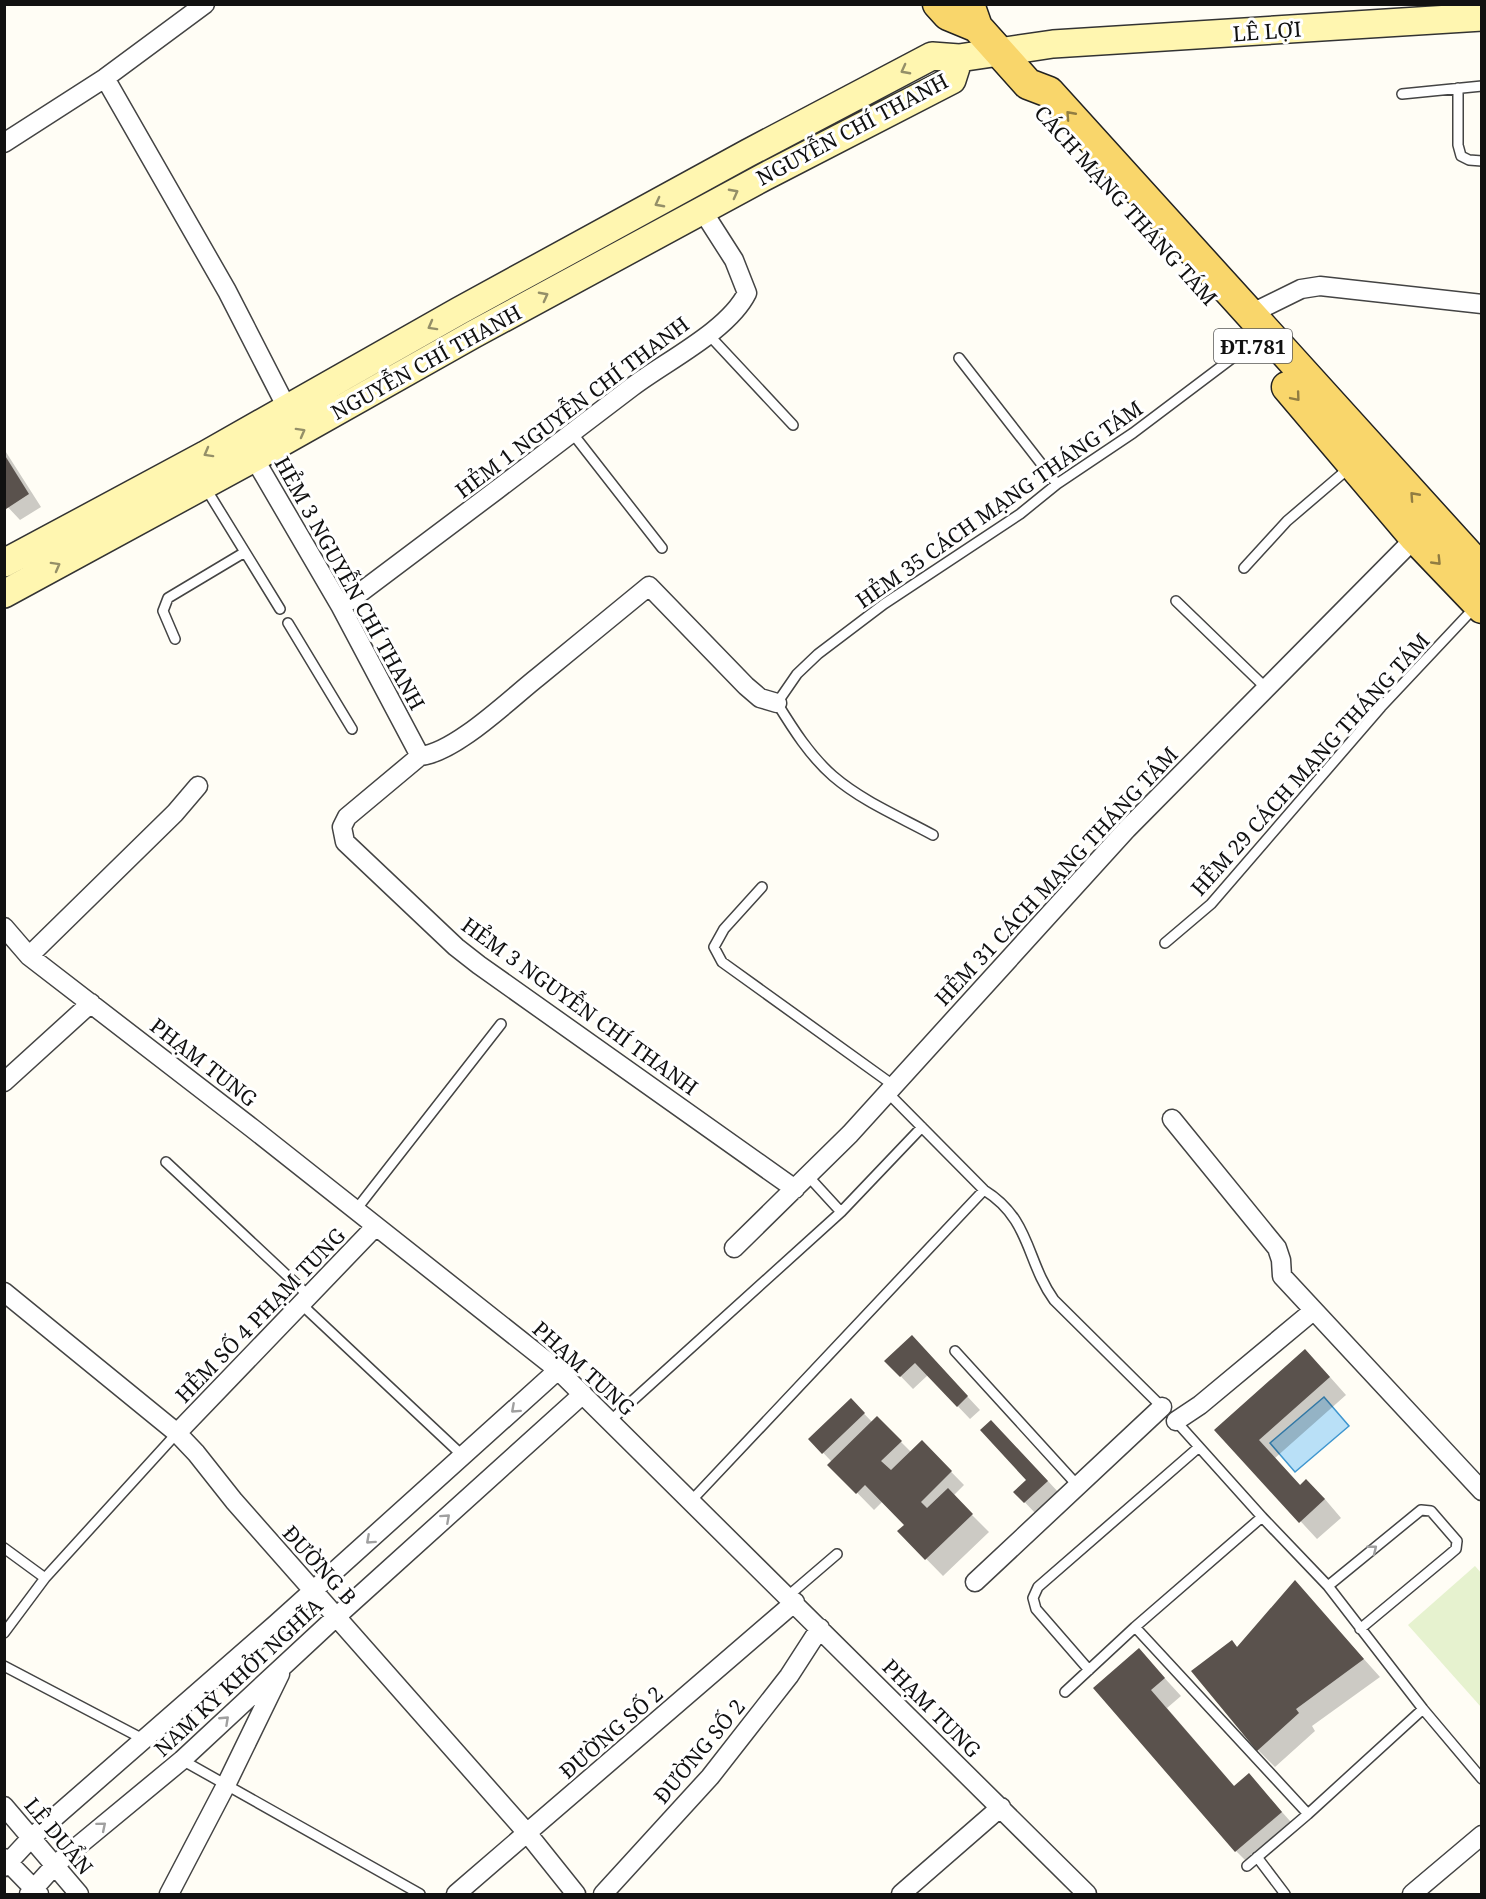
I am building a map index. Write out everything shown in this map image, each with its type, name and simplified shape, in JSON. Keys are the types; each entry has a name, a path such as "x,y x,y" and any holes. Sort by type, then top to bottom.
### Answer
{"main road":[{"path":"938,4 948,15 973,16 1000,51"},
{"name":"CÁCH MẠNG THÁNG TÁM","path":"1000,51 1028,84 1032,105 1246,328 1323,397 1482,570"},
{"name":"CÁCH MẠNG THÁNG TÁM","path":"1246,328 1353,465 1415,538 1480,604"}],"street":[{"path":"4,143 105,78 205,4"},
{"name":"LÊ LỢI","path":"959,58 1053,44 1482,17"},
{"name":"NGUYỄN CHÍ THANH","path":"4,564 748,153 932,56 959,58 952,80 762,178 474,333 254,458 4,594"},
{"path":"105,78 227,291 287,408"},
{"path":"748,153 762,178"},
{"name":"HẺM 1 NGUYỄN CHÍ THANH","path":"341,607 573,434 633,386 708,334 740,306 747,293 734,260 702,210"},
{"path":"1246,328 1301,289 1320,286 1482,304"},
{"path":"459,311 474,333"},
{"path":"240,435 254,458"},
{"name":"HẺM 3 NGUYỄN CHÍ THANH","path":"254,458 341,607 420,756 347,817 342,827 345,842 456,947 479,965 795,1189"},
{"name":"HẺM 31 CÁCH MẠNG THÁNG TÁM","path":"734,1248 808,1176 1127,829 1415,538"},
{"path":"420,756 430,755 448,746 487,718 649,586 746,686 760,698 777,704"},
{"path":"29,956 175,813 198,786"},
{"name":"PHẠM TUNG","path":"4,927 29,956 558,1370 1088,1894"},
{"path":"4,1082 91,1003"},
{"path":"1172,1119 1277,1248 1281,1260 1282,1276 1482,1491"},
{"name":"HẺM SỐ 4 PHẠM TUNG","path":"177,1433 375,1227"},
{"name":"ĐƯỜNG B","path":"4,1292 177,1433 312,1592 528,1834 576,1894"},
{"path":"1176,1421 1200,1405 1313,1311"},
{"name":"NAM KỲ KHỞI NGHĨA","path":"6,1863 31,1838 312,1592 558,1370"},
{"name":"NAM KỲ KHỞI NGHĨA","path":"34,1893 55,1866 182,1760 336,1617 583,1394"},
{"path":"975,1582 1162,1407"},
{"name":"ĐƯỜNG SỐ 2","path":"456,1894 528,1834 792,1599"},
{"name":"ĐƯỜNG SỐ 2","path":"603,1894 710,1777 789,1676 820,1628"},
{"path":"169,1894 226,1785 285,1664"},
{"name":"LÊ DUẨN","path":"4,1806 79,1894"},
{"path":"901,1894 1001,1807"},
{"path":"1412,1894 1482,1835"},
{"path":"6,1863 34,1893"}],"lane":[{"path":"1402,94 1482,86"},
{"path":"1458,88 1458,145 1461,156 1469,160 1482,161"},
{"name":"HẺM 35 CÁCH MẠNG THÁNG TÁM","path":"777,704 797,674 818,654 884,604 1020,514 1057,484 1133,433 1246,328"},
{"path":"708,334 793,425"},
{"path":"959,358 1057,484"},
{"path":"573,434 662,548"},
{"path":"1244,568 1287,521 1353,465"},
{"path":"204,485 280,609"},
{"path":"176,639 163,611 168,598 244,552"},
{"path":"1176,602 1266,688"},
{"name":"HẺM 29 CÁCH MẠNG THÁNG TÁM","path":"1165,943 1211,904 1381,707 1480,604"},
{"path":"288,623 352,729"},
{"path":"777,704 796,733 834,777 860,796 933,835"},
{"path":"762,887 724,929 714,947 722,962 890,1088 922,1127 984,1190 999,1199 1012,1213 1035,1259 1041,1283 1054,1300 1176,1421 1328,1586 1423,1709 1482,1779"},
{"path":"355,1211 501,1024"},
{"path":"610,1420 841,1212 922,1127"},
{"path":"166,1162 463,1456"},
{"path":"808,1176 841,1212"},
{"path":"691,1501 984,1190"},
{"path":"955,1351 1078,1486"},
{"path":"4,1633 45,1578 177,1433"},
{"path":"1089,1670 1036,1609 1034,1598 1038,1587 1199,1447"},
{"path":"1328,1586 1421,1510 1431,1511 1457,1540 1456,1549 1449,1556 1360,1629"},
{"path":"1065,1692 1262,1517"},
{"path":"4,1548 45,1578"},
{"path":"792,1599 837,1554"},
{"path":"1136,1627 1308,1814"},
{"path":"4,1666 142,1739"},
{"path":"1247,1866 1308,1814 1423,1709"},
{"path":"182,1760 420,1894"},
{"path":"1257,1857 1284,1894"}],"green space":[{"path":"1475,1566 1482,1574 1481,1707 1408,1625"}],"water":[{"path":"1324,1397 1349,1426 1295,1472 1270,1443"}],"building":[{"path":"4,454 29,494 6,509 4,506"},
{"path":"912,1335 968,1396 957,1407 915,1363 900,1377 884,1361"},
{"path":"1305,1349 1330,1377 1259,1440 1300,1485 1306,1479 1325,1499 1299,1523 1214,1430"},
{"path":"851,1398 865,1413 822,1454 808,1439"},
{"path":"877,1416 902,1441 881,1461 891,1470 922,1440 952,1471 921,1502 927,1508 948,1488 973,1514 925,1560 897,1531 904,1525 865,1485 856,1494 827,1465"},
{"path":"991,1420 1048,1481 1024,1503 1013,1492 1026,1480 980,1430"},
{"path":"1295,1580 1364,1659 1296,1709 1299,1713 1257,1751 1191,1671 1232,1640 1237,1647"},
{"path":"1139,1648 1165,1678 1151,1690 1234,1786 1249,1773 1282,1812 1235,1852 1093,1688"}]}
